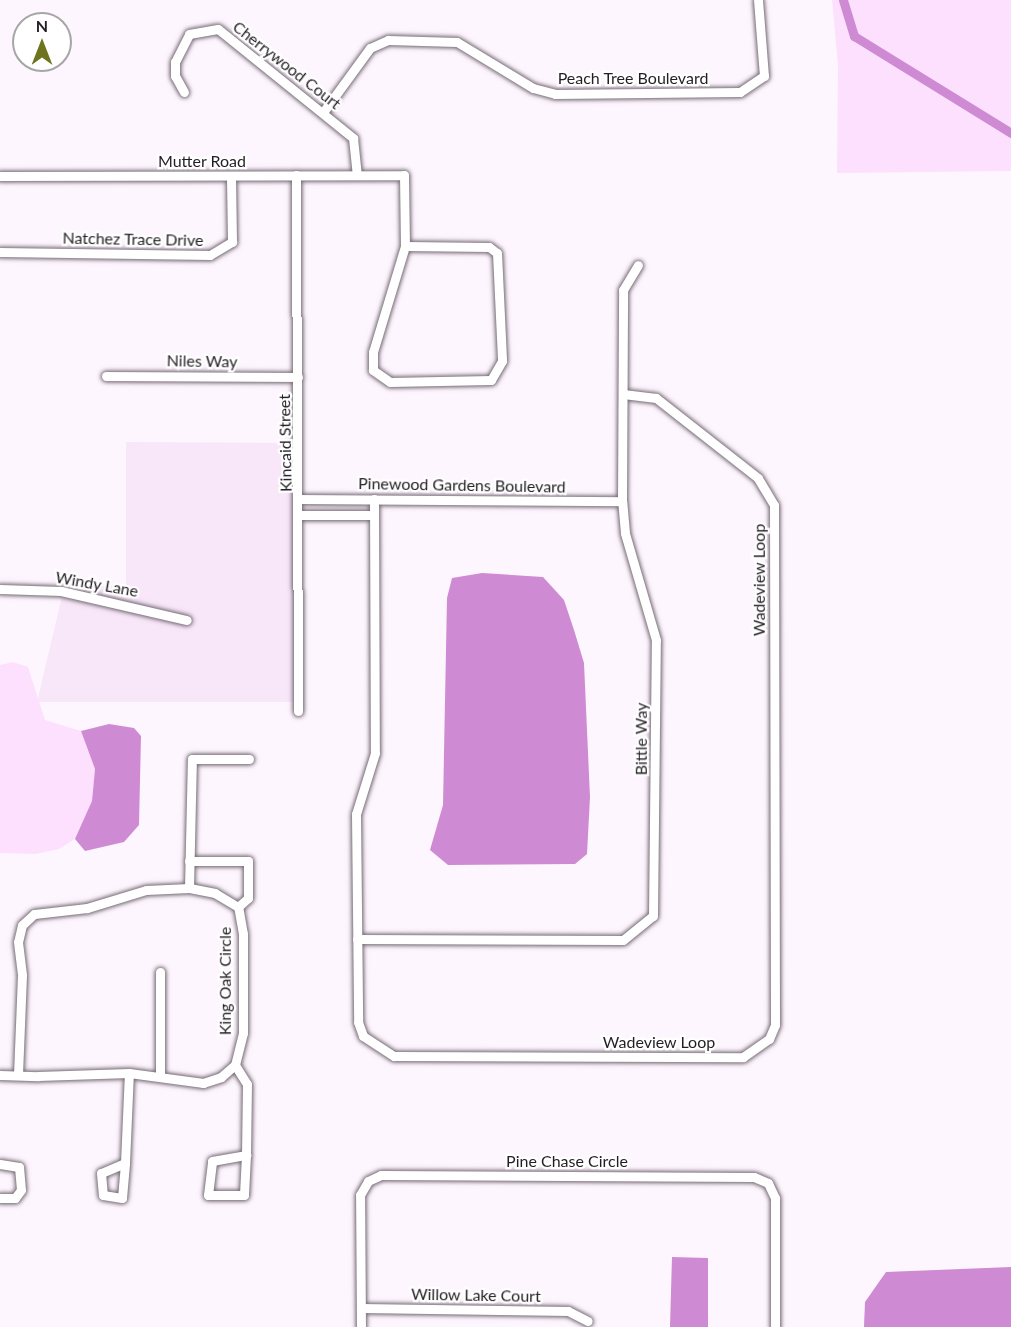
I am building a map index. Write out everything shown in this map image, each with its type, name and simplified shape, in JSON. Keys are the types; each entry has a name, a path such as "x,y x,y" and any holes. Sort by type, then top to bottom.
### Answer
{"street":[{"name":"Peach Tree Boulevard","path":"324,111 370,48 388,40 457,42 533,88 555,94 740,93 764,76 758,0"},
{"name":"Cherrywood Court","path":"184,92 175,76 176,62 189,34 218,29 324,111 353,138 357,174"},
{"name":"Mutter Road","path":"0,176 404,174 405,246"},
{"name":"Kincaid Street","path":"296,175 301,499 298,711"},
{"name":"Natchez Trace Drive","path":"0,252 210,255 232,242 231,176"},
{"path":"405,246 489,247 497,253 502,361 491,380 390,382 374,370 373,352 405,246"},
{"name":"Bittle Way","path":"357,939 622,940 653,916 656,640 625,533 622,501 625,394 623,290 638,265"},
{"name":"Niles Way","path":"106,375 298,377"},
{"name":"Wadeview Loop","path":"374,499 375,753 356,814 358,1022 376,1050 394,1056 743,1057 769,1039 775,1025 774,505 758,478 656,398 625,394"},
{"name":"Pinewood Gardens Boulevard","path":"301,499 622,501"},
{"name":"Pinewood Gardens Boulevard","path":"301,515 374,515"},
{"name":"Windy Lane","path":"0,590 61,591 187,620"},
{"path":"189,888 192,759 249,759"},
{"path":"189,861 248,861 248,898 238,907"},
{"name":"King Oak Circle","path":"18,1075 22,925 34,914 87,908 146,890 189,888 215,893 238,907 243,934 243,1034 235,1065"},
{"path":"160,972 160,1076"},
{"path":"0,1075 129,1073 203,1083 235,1065 246,1084 246,1155 244,1196 208,1195 212,1161 246,1155"},
{"path":"125,1163 106,1167 100,1184 103,1196 122,1198 125,1163 129,1073"},
{"path":"0,1164 19,1167 21,1190 15,1198 0,1198"},
{"name":"Pine Chase Circle","path":"361,1327 360,1196 368,1181 381,1175 754,1177 768,1183 775,1198 775,1327"},
{"name":"Willow Lake Court","path":"361,1308 568,1311 588,1321"}],"shaded area":[{"path":"832,0 1011,0 1011,171 837,173 838,65"},
{"path":"126,442 298,443 298,702 37,702 64,588 126,585"},
{"path":"482,573 543,577 564,600 574,630 584,663 590,797 587,854 575,864 448,865 430,850 443,805 447,598 452,578"},
{"path":"13,662 28,667 45,720 81,731 95,769 92,801 78,837 59,849 36,854 0,853 0,665"},
{"path":"109,724 134,728 141,736 139,825 124,842 85,851 75,839 92,801 95,769 81,731"},
{"path":"672,1257 708,1258 708,1327 670,1327"},
{"path":"1011,1267 1011,1327 864,1327 865,1302 886,1272"}],"waterway":[{"path":"843,0 854,36 1011,133"}]}
